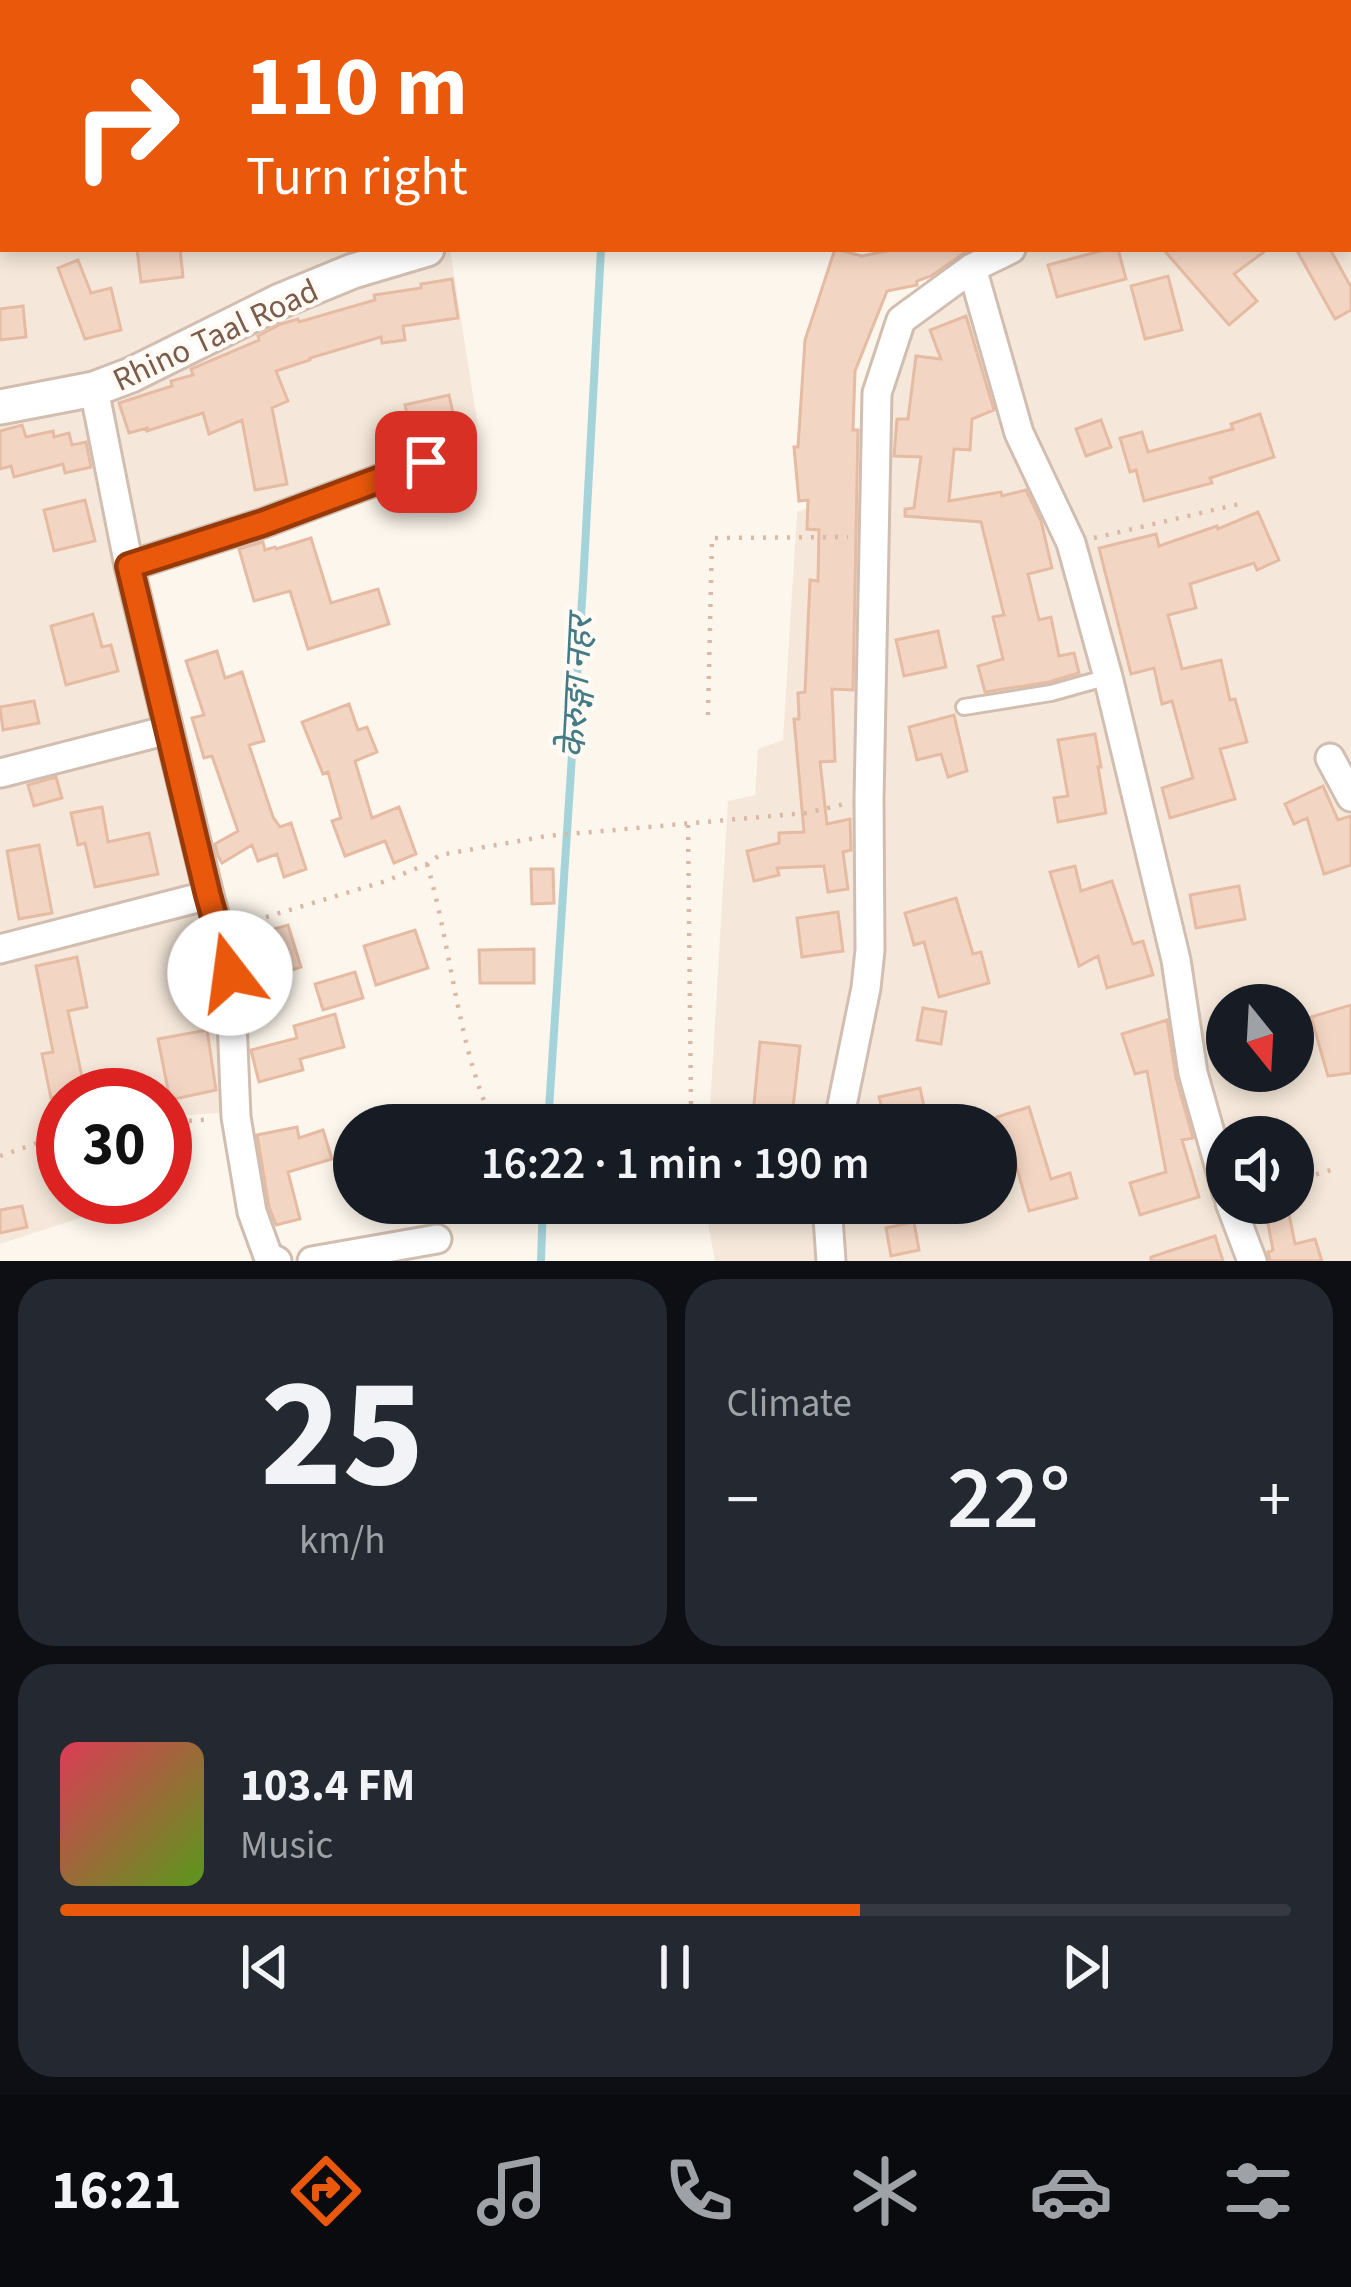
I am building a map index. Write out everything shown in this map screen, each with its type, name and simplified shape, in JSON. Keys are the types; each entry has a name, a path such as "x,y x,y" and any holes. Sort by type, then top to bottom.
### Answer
{"street":[{"name":"Rhino Taal Road","path":"0,407 94,389 280,301 353,271 417,252"},
{"path":"842,1104 870,950 877,393 902,320 972,268 1005,252"},
{"path":"972,268 1019,433 1071,543 1108,677 1176,960 1193,1073 1206,1119"},
{"path":"94,389 129,566 230,973 236,1118 252,1212 268,1256 277,1261"},
{"path":"129,566 263,523 426,462"},
{"path":"1,773 168,730"},
{"path":"1330,758 1351,797"},
{"path":"0,949 208,895"},
{"path":"828,1224 830,1261"},
{"path":"1238,1224 1252,1261"},
{"path":"312,1261 437,1239"}],"lane":[{"path":"964,707 1034,697 1108,677"}],"path":[{"path":"1071,543 1240,504"},
{"path":"708,715 712,538 876,537"},
{"path":"220,930 386,881 440,855 547,836 806,813 869,799"},
{"path":"688,825 691,1104"},
{"path":"427,865 472,1073 485,1104"},
{"path":"192,1121 236,1118"},
{"path":"0,1156 36,1143"},
{"path":"1314,1175 1330,1170"}],"shaded area":[{"path":"0,252 450,252 478,427 426,462 138,558 104,403 81,409 193,888 0,940"},
{"path":"968,252 1351,252 1351,1261 838,1261 835,1224 1017,1224 1017,1104 848,1104 855,1069 871,385 908,320 972,268"},
{"path":"861,494 860,959 835,1104 710,1104 728,801 755,795 758,749 783,740 797,512 839,495"},
{"path":"193,910 203,926 226,1028 230,1112 192,1115 192,1068 36,1068 36,1224 62,1224 0,1244 0,961"},
{"path":"708,1224 822,1224 823,1261 715,1261"}],"building":[{"path":"137,252 180,252 183,277 141,282"},
{"path":"834,252 862,256 966,252 917,285 887,291 855,371 853,690 832,689 835,761 820,762 827,824 850,819 851,850 843,852 848,889 828,892 824,866 777,868 779,875 754,881 747,851 779,843 779,833 804,832 794,719 799,719 798,693 805,692 810,580 818,581 819,530 807,529 808,500 799,501 794,447 798,447 805,340"},
{"path":"1097,252 1119,252 1126,279 1057,297 1048,265"},
{"path":"1166,252 1264,252 1234,274 1257,301 1229,325"},
{"path":"1298,252 1332,252 1351,287 1351,310 1335,319"},
{"path":"78,260 91,293 111,288 121,330 85,339 58,268"},
{"path":"1168,276 1182,330 1145,339 1131,286"},
{"path":"452,279 458,318 403,326 405,340 382,343 381,337 276,371 288,401 272,408 287,484 255,490 242,420 209,434 203,413 129,433 119,403 172,386 171,381 193,375 191,369 259,340 258,336 281,324 375,300 374,295"},
{"path":"23,306 26,337 0,340 0,309"},
{"path":"966,316 994,410 972,419 970,450 954,449 949,501 1026,490 1041,521 1052,568 1028,574 1039,620 1051,617 1059,656 1074,653 1079,673 985,692 978,666 1003,659 993,617 1004,615 981,522 905,516 905,509 914,508 921,457 894,456 897,419 908,419 916,356 941,359 930,330"},
{"path":"449,395 456,426 412,436 405,405"},
{"path":"1260,414 1274,457 1210,478 1212,483 1144,501 1120,438 1142,432 1148,452 1233,429 1231,424"},
{"path":"1101,420 1111,447 1086,456 1076,429"},
{"path":"22,425 26,437 53,431 54,437 69,433 72,445 86,442 91,467 65,473 63,464 14,477 11,466 0,469 0,431"},
{"path":"444,465 463,466 462,509 436,509 436,476"},
{"path":"85,500 95,541 54,551 44,510"},
{"path":"1258,512 1279,560 1257,570 1254,563 1190,584 1196,608 1168,615 1182,669 1221,660 1247,742 1220,749 1235,799 1170,818 1162,788 1193,778 1172,701 1162,704 1154,668 1131,674 1099,548 1156,534 1159,546"},
{"path":"311,538 331,603 378,589 389,624 308,649 290,591 254,601 239,549 263,542 265,550 276,549"},
{"path":"93,614 102,647 111,645 118,671 66,685 51,626"},
{"path":"938,631 946,667 904,676 896,640"},
{"path":"217,651 225,678 242,672 264,741 249,745 273,817 280,827 291,823 306,869 284,877 277,854 258,861 252,845 222,863 218,856 215,844 238,831 212,756 204,758 192,718 204,715 186,661"},
{"path":"34,701 39,723 3,730 0,707"},
{"path":"349,704 358,730 367,727 377,752 355,761 372,818 399,807 416,854 394,863 385,841 345,856 332,821 341,818 328,772 323,774 302,722"},
{"path":"954,715 967,771 948,777 941,754 917,760 909,727"},
{"path":"1095,734 1106,813 1058,822 1054,798 1068,796 1058,740"},
{"path":"56,777 62,798 34,806 28,785"},
{"path":"1323,786 1338,820 1351,816 1351,865 1324,874 1307,818 1294,824 1285,804"},
{"path":"102,807 108,842 149,833 158,874 95,887 85,843 78,845 71,813"},
{"path":"39,845 52,913 19,919 7,851"},
{"path":"1075,866 1081,891 1112,881 1133,944 1143,941 1153,975 1107,988 1098,956 1079,966 1050,872"},
{"path":"531,869 553,869 554,903 532,904"},
{"path":"1239,886 1245,919 1196,928 1190,895"},
{"path":"956,898 973,954 981,952 989,983 939,997 924,942 914,945 905,913"},
{"path":"838,912 843,951 802,957 797,918"},
{"path":"288,925 301,967 269,977 257,934"},
{"path":"415,930 428,968 376,985 364,946"},
{"path":"534,949 534,983 480,983 479,950"},
{"path":"77,957 87,1007 68,1011 80,1068 45,1068 42,1054 53,1052 36,966"},
{"path":"355,972 363,998 323,1010 315,984"},
{"path":"1351,1005 1351,1073 1328,1076 1314,1016"},
{"path":"923,1008 946,1012 941,1044 917,1040"},
{"path":"335,1014 344,1047 300,1059 303,1070 259,1082 251,1050 297,1038 294,1026"},
{"path":"1167,1020 1176,1078 1193,1138 1182,1140 1199,1197 1140,1215 1130,1183 1166,1172 1147,1071 1135,1074 1122,1034"},
{"path":"207,1030 216,1090 192,1095 192,1068 164,1068 158,1039"},
{"path":"760,1042 800,1046 793,1104 754,1104"},
{"path":"920,1088 923,1104 881,1104 879,1097"},
{"path":"1029,1107 1051,1179 1070,1173 1077,1198 1029,1211 1017,1169 1017,1111"},
{"path":"297,1127 299,1138 323,1130 332,1159 288,1172 300,1219 276,1225 257,1135"},
{"path":"22,1206 27,1227 0,1233 0,1210"},
{"path":"914,1224 919,1250 891,1256 886,1228"},
{"path":"1268,1224 1291,1224 1295,1244 1315,1239 1322,1261 1270,1261 1268,1252 1273,1250"},
{"path":"1215,1236 1223,1261 1151,1261 1151,1257"}],"waterway":[{"name":"केेरुङ्गा नहर","path":"549,1104 601,252"},
{"name":"केेरुङ्गा नहर","path":"541,1261 542,1224"}],"route":[{"path":"230,973 129,566 263,523 426,462"}]}
